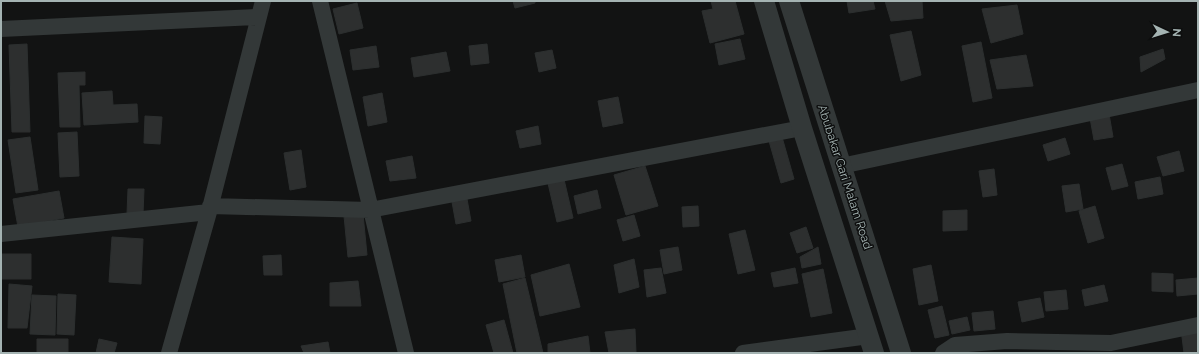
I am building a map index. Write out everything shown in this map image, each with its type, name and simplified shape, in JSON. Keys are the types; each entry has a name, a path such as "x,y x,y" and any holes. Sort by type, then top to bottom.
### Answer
{"street":[{"path":"169,353 209,209 263,1"},
{"path":"320,1 406,353"},
{"path":"743,353 871,345 802,128 764,1"},
{"name":"Abubakar Gari Malam Road","path":"789,1 901,353"},
{"path":"1,29 258,17"},
{"path":"841,166 1198,90"},
{"path":"1,234 209,209 370,210 802,128"},
{"path":"943,353 955,345 1007,341 1111,342 1198,325"}],"building":[{"path":"513,1 535,1 535,3 515,8"},
{"path":"711,1 735,1 744,34 710,43 702,11 713,9"},
{"path":"847,1 873,1 875,9 849,13"},
{"path":"885,1 922,1 923,18 891,21"},
{"path":"357,3 363,28 339,34 333,9"},
{"path":"1017,5 1023,34 991,43 982,9"},
{"path":"911,31 921,75 901,81 890,35"},
{"path":"740,39 745,59 719,65 715,44"},
{"path":"981,42 992,98 973,102 962,46"},
{"path":"27,44 30,132 12,132 9,45"},
{"path":"487,44 489,63 471,65 469,46"},
{"path":"376,46 379,67 353,70 350,50"},
{"path":"1163,49 1165,59 1141,72 1140,57"},
{"path":"552,50 556,68 539,72 535,53"},
{"path":"446,52 450,71 414,77 411,58"},
{"path":"1026,55 1033,86 997,89 990,60"},
{"path":"85,72 85,85 79,85 80,127 60,127 58,73"},
{"path":"112,91 113,105 137,104 138,122 84,125 82,93"},
{"path":"382,93 387,122 368,126 363,97"},
{"path":"618,97 623,123 603,127 598,101"},
{"path":"1109,114 1113,137 1094,140 1090,118"},
{"path":"145,116 162,117 160,144 144,143"},
{"path":"538,126 541,144 520,148 516,131"},
{"path":"77,132 79,176 60,177 58,133"},
{"path":"30,137 38,190 16,193 8,140"},
{"path":"782,137 794,179 781,183 769,141"},
{"path":"1065,138 1070,154 1048,161 1043,145"},
{"path":"301,150 306,187 290,190 284,153"},
{"path":"1179,151 1184,171 1163,176 1157,157"},
{"path":"412,156 416,178 390,181 386,161"},
{"path":"1122,164 1128,186 1112,190 1106,168"},
{"path":"645,166 658,206 626,215 614,175"},
{"path":"994,169 997,195 983,197 979,171"},
{"path":"563,175 573,218 557,222 547,179"},
{"path":"1160,177 1163,194 1138,199 1135,182"},
{"path":"1079,184 1083,209 1066,212 1062,186"},
{"path":"128,189 144,189 143,214 127,214"},
{"path":"597,190 601,208 578,214 574,196"},
{"path":"59,191 64,218 18,227 13,199"},
{"path":"467,199 471,221 456,224 452,202"},
{"path":"698,206 699,226 683,227 682,207"},
{"path":"1095,206 1104,238 1088,243 1079,211"},
{"path":"967,210 967,230 943,231 943,211"},
{"path":"363,214 367,255 348,257 344,216"},
{"path":"634,215 640,236 623,241 617,220"},
{"path":"806,227 813,248 797,253 790,233"},
{"path":"745,230 755,270 738,274 729,234"},
{"path":"112,237 143,239 141,284 109,282"},
{"path":"678,247 682,270 664,274 660,250"},
{"path":"818,247 821,264 802,268 800,257"},
{"path":"1,254 31,254 31,279 1,279"},
{"path":"281,255 282,275 264,275 263,256"},
{"path":"521,255 525,277 499,282 495,260"},
{"path":"634,259 639,287 619,293 614,265"},
{"path":"569,264 580,307 540,316 531,275"},
{"path":"931,265 938,301 919,305 913,269"},
{"path":"661,268 666,293 647,297 644,270"},
{"path":"795,268 798,283 774,287 771,273"},
{"path":"823,269 832,313 811,317 802,274"},
{"path":"1152,273 1173,274 1173,292 1152,291"},
{"path":"525,278 543,353 517,353 503,284"},
{"path":"1198,278 1198,294 1177,296 1176,280"},
{"path":"358,281 361,306 330,306 330,283"},
{"path":"9,284 32,286 27,328 8,328"},
{"path":"1104,285 1108,301 1085,306 1082,290"},
{"path":"1066,290 1068,309 1046,311 1044,292"},
{"path":"58,294 76,295 74,335 57,334"},
{"path":"32,295 56,296 55,335 30,334"},
{"path":"1040,298 1044,317 1022,322 1018,302"},
{"path":"942,306 949,335 935,338 928,310"},
{"path":"993,311 995,329 974,331 972,313"},
{"path":"967,317 970,330 952,334 949,321"},
{"path":"504,320 513,353 494,353 486,325"},
{"path":"1198,327 1198,351 1184,353 1181,329"},
{"path":"635,329 636,353 609,353 605,332"},
{"path":"588,336 590,353 548,353 548,344"},
{"path":"37,339 68,339 68,353 37,353"},
{"path":"99,339 117,343 114,353 96,353"},
{"path":"328,342 330,353 304,353 301,346"}]}
